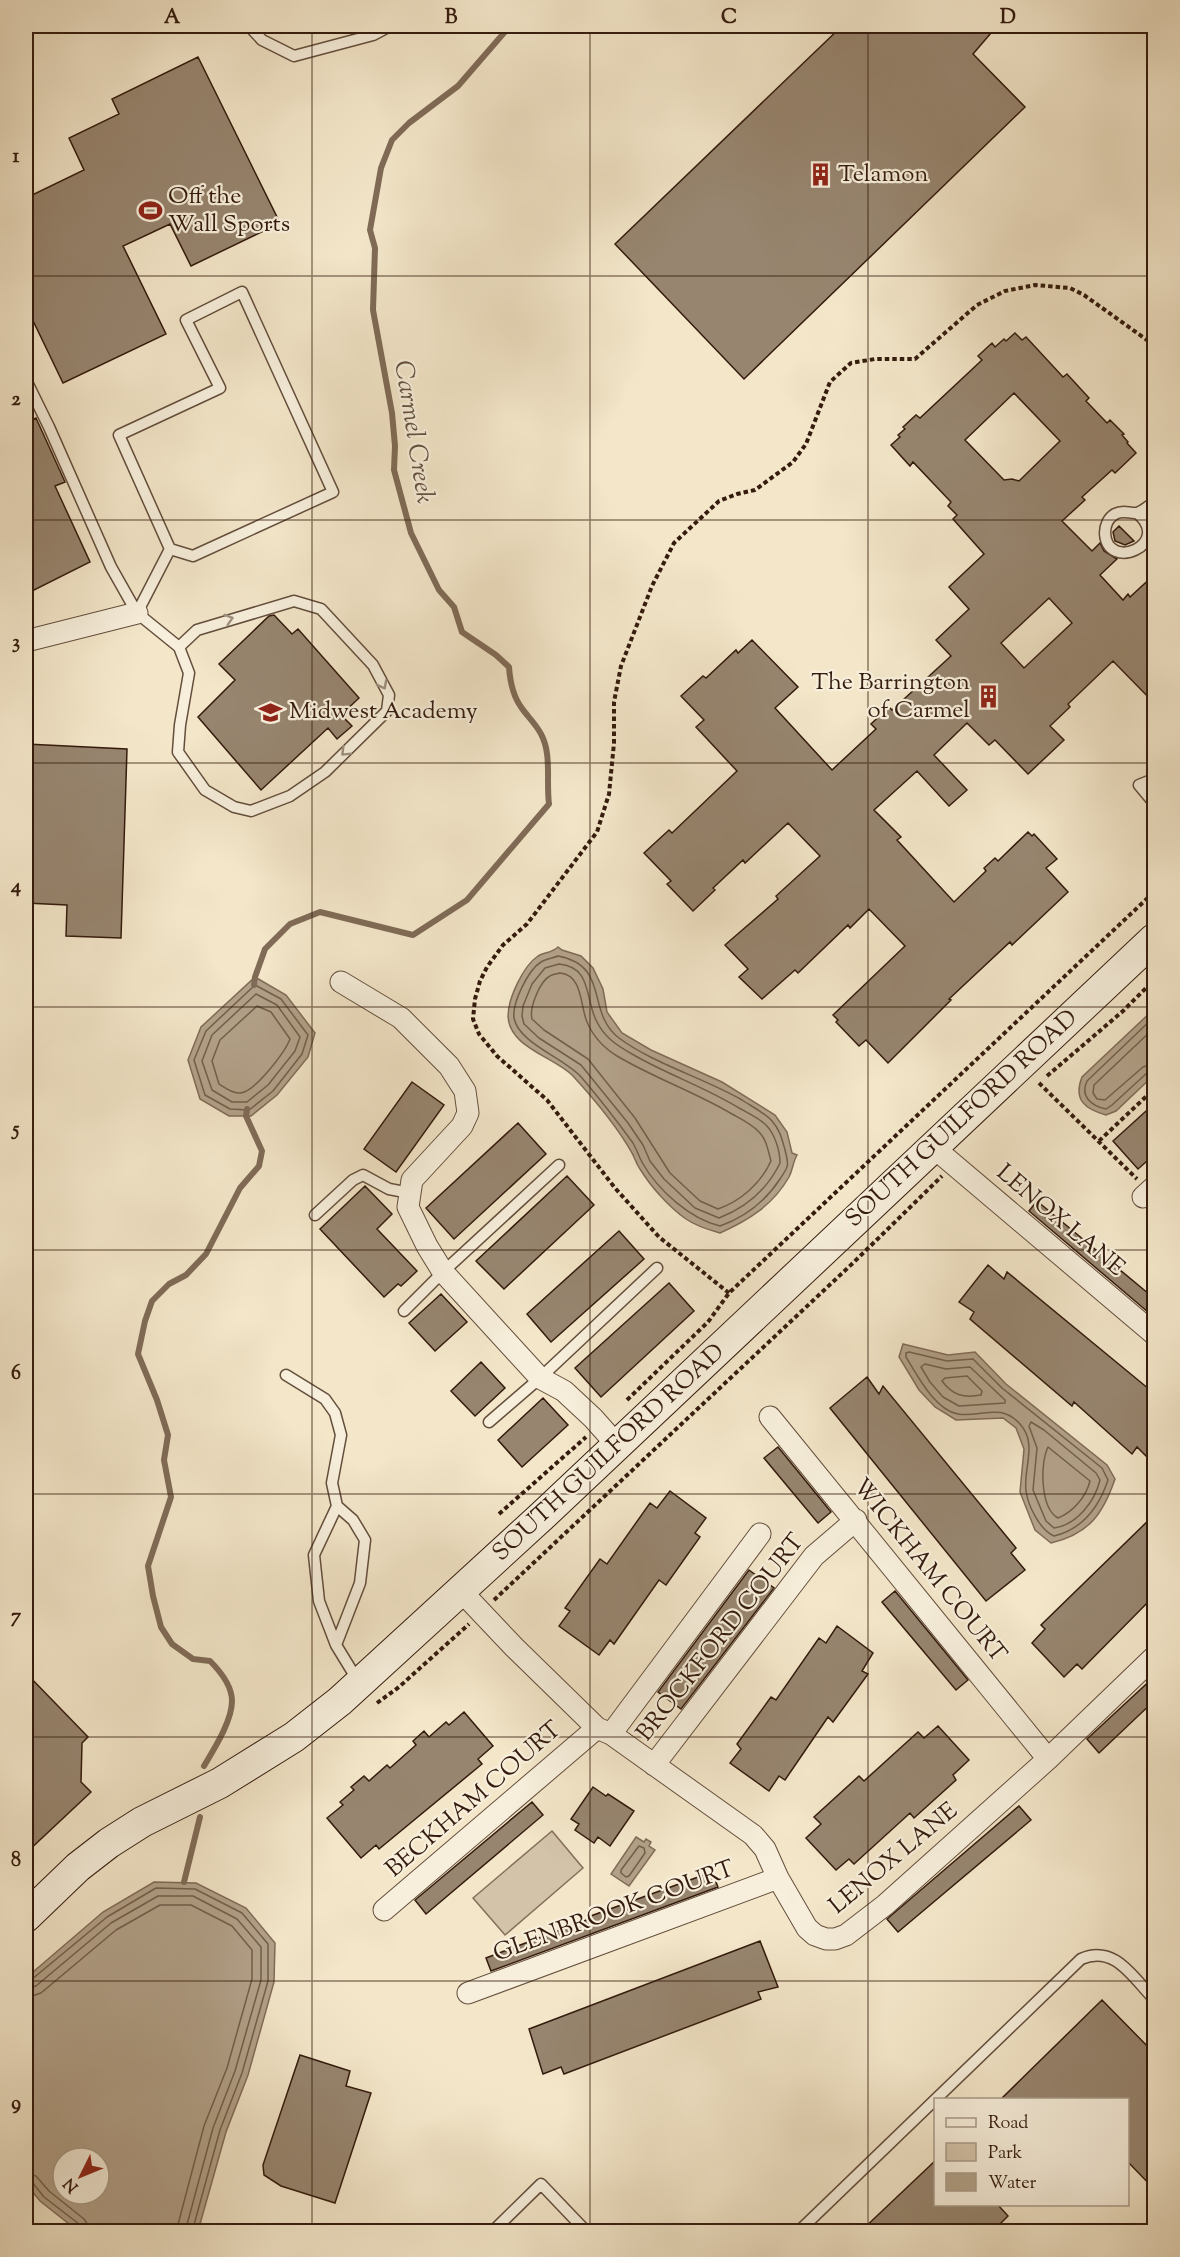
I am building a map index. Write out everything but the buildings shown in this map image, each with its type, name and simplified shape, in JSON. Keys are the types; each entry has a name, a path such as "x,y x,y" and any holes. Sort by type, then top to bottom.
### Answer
{"main road":[{"name":"SOUTH GUILFORD ROAD","path":"26,1917 78,1867 109,1843 142,1822 220,1783 294,1737 360,1683 461,1591 608,1435 933,1147 1155,939"}],"street":[{"path":"26,641 138,613"},
{"path":"341,982 401,1018 449,1066 465,1091 468,1113 462,1126 412,1180 408,1207 427,1246 443,1272 540,1378 564,1391 608,1435"},
{"name":"LENOX LANE","path":"933,1147 1155,1334"},
{"name":"WICKHAM COURT","path":"770,1417 1048,1759"},
{"name":"BROCKFORD COURT","path":"654,1765 814,1556 856,1520"},
{"name":"BROCKFORD COURT","path":"604,1731 760,1534"},
{"name":"LENOX LANE","path":"461,1591 514,1647 604,1731 753,1835 765,1849 801,1920 815,1935 835,1939 846,1935 885,1905 1048,1759 1155,1657"},
{"name":"BECKHAM COURT","path":"384,1910 604,1731"},
{"name":"GLENBROOK COURT","path":"468,1993 778,1878"}],"lane":[{"path":"249,26 262,40 294,56 372,35 390,26"},
{"path":"243,292 333,492 193,556 170,549 120,435 220,388 186,320 243,292"},
{"path":"26,380 111,567 138,613 179,647 189,673 178,752 205,790 234,807 250,811 290,796 325,772 387,711 389,694 373,665 321,609 294,600 197,630 179,647"},
{"path":"138,613 170,549"},
{"path":"1155,779 1139,785 1155,802"},
{"path":"404,1311 559,1165"},
{"path":"315,1215 353,1180 363,1175 389,1189 410,1193"},
{"path":"489,1422 540,1378 657,1268"},
{"path":"286,1375 325,1399 334,1413 341,1435 332,1483 337,1506 353,1520 365,1540 360,1583 336,1645"},
{"path":"337,1506 314,1555 319,1601 336,1645 360,1683"},
{"path":"937,2098 1082,1959 1091,1955 1103,1954 1113,1957 1155,1999"},
{"path":"798,2232 934,2101"},
{"path":"492,2232 541,2184 583,2228 579,2232"}],"path":[{"path":"729,1293 659,1237 615,1188 547,1100 497,1056 479,1034 473,1019 480,981 487,967 503,945 527,924 597,832 609,794 615,702 621,666 651,586 674,543 719,501 755,490 793,462 806,444 830,382 851,363 875,359 915,359 977,305 1005,291 1035,285 1070,288 1084,295 1155,345"},
{"path":"499,1514 608,1435 708,1322 729,1293 1155,892"},
{"path":"1032,1089 1123,1011 1155,980"},
{"path":"1039,1083 1147,1189"},
{"path":"1099,1141 1155,1089"}],"green space":[{"path":"552,1831 583,1868 505,1935 473,1898"}],"water":[{"path":"558,947 581,956 593,968 603,989 607,1012 622,1033 651,1050 722,1082 775,1115 787,1132 792,1153 797,1155 789,1177 768,1204 741,1223 720,1233 698,1226 686,1219 649,1183 612,1123 573,1076 524,1044 516,1036 510,1027 508,1016 517,983 532,961"},
{"path":"255,977 286,995 315,1033 308,1057 277,1095 251,1116 229,1116 200,1099 188,1060 201,1027"},
{"path":"1154,1009 1154,1075 1116,1111 1106,1115 1092,1110 1080,1098 1082,1077"},
{"path":"903,1344 948,1355 975,1352 1006,1384 1107,1465 1115,1479 1105,1502 1093,1521 1075,1534 1051,1543 1035,1530 1020,1492 1024,1449 1016,1428 1003,1418 956,1420 935,1407 919,1390 899,1357"},
{"path":"636,1837 644,1842 646,1839 651,1842 649,1846 655,1850 629,1886 611,1874"},
{"path":"154,1882 196,1883 246,1908 275,1943 274,1982 248,2075 226,2132 198,2231 78,2231 40,2201 26,2184 26,1978 103,1912"}],"waterway":[{"name":"Carmel Creek","path":"254,985 265,949 290,924 320,912 413,935 467,900 549,804 548,759 544,742 539,730 516,698 509,667 496,655 462,632 454,607 439,590 411,533 394,470 395,446 392,413 373,310 375,248 370,230 381,168 392,140 409,123 458,86 510,26"},
{"name":"Carmel Creek","path":"204,1766 226,1726 232,1701 230,1689 218,1669 210,1661 193,1659 172,1644 161,1627 148,1566 171,1497 164,1460 168,1435 157,1400 138,1354 152,1301 169,1284 186,1275 206,1254 240,1188 259,1166 262,1151 246,1116 247,1109"},
{"name":"Carmel Creek","path":"184,1882 200,1817"}],"place":[{"name":"Telamon","path":"820,175"},
{"name":"Off the Wall Sports","path":"150,211"},
{"name":"The Barrington of Carmel","path":"988,697"},
{"name":"Midwest Academy","path":"271,712"}]}
